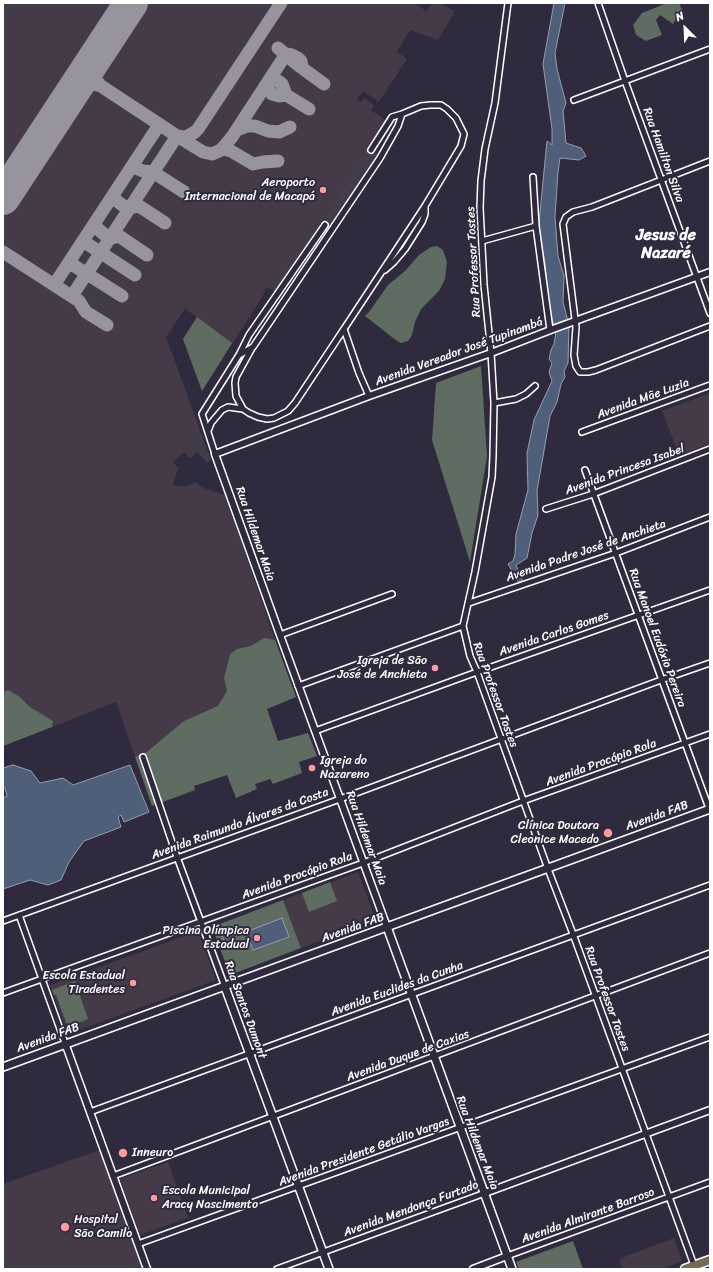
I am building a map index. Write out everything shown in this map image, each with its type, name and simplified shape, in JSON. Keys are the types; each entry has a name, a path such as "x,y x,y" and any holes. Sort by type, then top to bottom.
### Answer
{"main road":[{"name":"Avenida FAB","path":"3,1067 65,1043 225,987 710,810"},
{"name":"Rua Hildemar Maia","path":"387,927 512,1269"},
{"name":"Rua Santos Dumont","path":"225,987 329,1269"},
{"path":"685,1269 695,1267 710,1260"}],"street":[{"name":"Rua Professor Tostes","path":"508,3 495,103 482,166 480,208 484,285 491,353 494,403 494,456 492,477 469,603 463,626 466,645 695,1267"},
{"name":"Rua Hamilton Silva","path":"598,3 710,313"},
{"path":"574,100 710,49"},
{"path":"208,431 211,423 222,410 228,407 243,409 258,418 267,419 274,418 288,411 425,206 461,146 464,134 456,118 448,108 430,105 421,106 392,117 371,150"},
{"path":"243,409 236,396 236,377 253,347 380,158 398,126 402,114"},
{"path":"710,161 592,207 569,214 563,224 573,322 576,332 574,355 578,370 580,372 588,372 602,368 710,326"},
{"path":"533,177 536,226 551,330"},
{"path":"239,355 249,336 325,225"},
{"path":"482,241 536,226"},
{"name":"Avenida Vereador José Tupinambá","path":"215,454 369,396 491,353 710,272"},
{"path":"344,328 359,373 369,396"},
{"path":"239,355 253,347"},
{"name":"Rua Hildemar Maia","path":"239,355 202,414 298,686 387,927"},
{"name":"Avenida Mãe Luzia","path":"582,432 710,385"},
{"path":"494,403 516,399 526,394 535,386"},
{"name":"Avenida Princesa Isabel","path":"546,509 594,494 710,449"},
{"name":"Rua Manoel Eudóxio Pereira","path":"585,470 710,810"},
{"name":"Avenida Padre José de Anchieta","path":"469,603 616,553 710,517"},
{"name":"Avenida Carlos Gomes","path":"315,731 476,672 710,590"},
{"path":"280,635 392,594"},
{"path":"298,686 463,626"},
{"name":"Avenida Raimundo Álvares da Costa","path":"3,921 710,663"},
{"name":"Avenida Procópio Rola","path":"3,993 363,863 524,801 710,734"},
{"name":"Rua Santos Dumont","path":"143,757 225,987"},
{"name":"Avenida Euclides da Cunha","path":"90,1112 710,884"},
{"path":"19,915 147,1269"},
{"name":"Avenida Duque de Caxias","path":"113,1176 710,953"},
{"name":"Avenida Presidente Getúlio Vargas","path":"138,1244 710,1037"},
{"name":"Avenida Mendonça Furtado","path":"277,1269 710,1110"},
{"name":"Avenida Almirante Barroso","path":"473,1269 710,1182"}],"shaded area":[{"path":"3,3 415,3 426,11 432,3 439,3 455,11 438,40 410,30 397,52 407,59 379,102 363,91 357,100 361,102 364,98 374,105 371,110 385,120 367,147 380,156 331,229 323,224 277,293 267,287 202,391 183,339 197,317 185,309 166,337 211,460 207,463 197,452 190,458 184,452 173,462 178,468 173,484 178,486 187,486 196,482 201,487 225,495 296,697 135,757 116,702 3,746"},
{"path":"710,393 710,444 679,455 662,411"},
{"path":"358,872 376,920 301,948 283,900"},
{"name":"Escola Estadual Tiradentes","path":"198,931 216,980 68,1034 50,985"},
{"name":"Hospital São Camilo","path":"100,1150 143,1269 3,1269 3,1184"},
{"name":"Escola Municipal Aracy Nascimento","path":"168,1162 188,1218 140,1235 120,1179"},
{"path":"674,1238 682,1261 662,1269 622,1269 619,1259"}],"green space":[{"path":"667,3 679,3 682,10 673,24 660,15 656,20 662,35 646,41 636,35 633,25 642,13"},
{"path":"437,246 443,250 447,262 445,279 439,291 421,309 415,322 412,335 408,341 401,343 365,316 388,285 405,271 419,255 431,247"},
{"path":"197,317 232,343 202,391 183,339"},
{"path":"481,366 487,456 470,562 432,440 436,383"},
{"path":"264,638 275,640 296,697 267,709 278,741 308,733 317,756 299,762 302,773 273,784 270,779 255,784 257,789 236,798 227,775 194,786 195,790 152,806 135,757 147,752 184,721 218,706 227,691 224,678 230,654 237,649 251,646"},
{"path":"8,690 20,697 30,707 53,721 52,727 3,746 3,692"},
{"path":"330,882 337,901 309,912 302,893"},
{"name":"Piscina Olímpica Estadual","path":"283,900 301,948 230,975 212,927"},
{"path":"75,981 88,1019 68,1027 56,995 54,995 52,990"},
{"path":"573,1241 583,1269 519,1269 516,1262"}],"water":[{"path":"554,3 565,3 555,53 557,69 566,103 563,111 566,143 581,148 586,156 579,160 560,158 555,217 558,256 564,276 563,302 569,325 568,363 564,371 565,377 561,384 557,402 550,416 537,491 538,515 532,533 527,558 516,565 523,582 519,583 508,564 513,561 515,555 516,534 528,490 527,453 534,420 552,381 549,372 552,363 549,359 556,332 549,309 545,263 541,244 539,222 547,141 552,145 552,129 543,64"},
{"path":"13,765 31,771 40,783 63,778 73,785 130,765 149,812 124,822 121,815 118,817 121,827 84,841 69,862 61,880 48,885 30,880 3,889 3,798 7,796 5,788 3,787 3,768"},
{"path":"282,918 289,937 253,950 246,932"},
{"path":"230,926 237,945 227,949 220,930"}],"taxiway":[{"path":"73,92 85,84 101,86 177,136 188,136 198,129 281,3"},
{"path":"278,48 324,84"},
{"path":"177,136 203,152 212,154 221,150 232,137 286,54 298,58 301,61 302,67"},
{"path":"96,56 93,72 95,79 101,86"},
{"path":"270,79 278,81 282,84 286,95"},
{"path":"265,86 272,94 279,96 286,95 309,109"},
{"path":"54,285 159,125"},
{"path":"237,130 247,126 255,126 268,131 279,132 290,127"},
{"path":"72,296 177,136"},
{"path":"223,149 231,151 253,164 278,161"},
{"path":"134,164 138,169 153,172 184,192"},
{"path":"113,195 122,205 130,208 139,206 165,223"},
{"path":"94,224 106,236 112,238 119,236 147,255"},
{"path":"82,242 86,243 135,275"},
{"path":"3,252 79,301 86,312 107,325"},
{"path":"67,266 73,265 122,296"}],"runway":[{"path":"3,198 131,3"}],"tunnel":[{"path":"325,225 371,150"}],"place":[{"name":"Aeroporto Internacional de Macapá","path":"323,190"},
{"name":"Igreja de São José de Anchieta","path":"435,668"},
{"name":"Igreja do Nazareno","path":"312,768"},
{"name":"Clínica Doutora Cleonice Macedo","path":"608,833"},
{"name":"Piscina Olímpica Estadual","path":"257,938"},
{"name":"Escola Estadual Tiradentes","path":"133,983"},
{"name":"Inneuro","path":"123,1153"},
{"name":"Escola Municipal Aracy Nascimento","path":"154,1198"},
{"name":"Hospital São Camilo","path":"65,1227"}],"district":[{"name":"Jesus de Nazaré","path":"666,245"}]}
